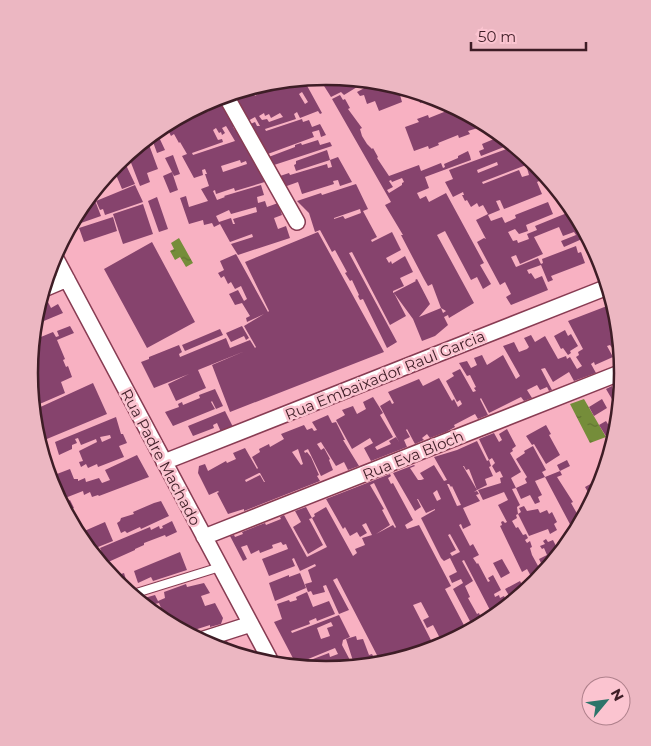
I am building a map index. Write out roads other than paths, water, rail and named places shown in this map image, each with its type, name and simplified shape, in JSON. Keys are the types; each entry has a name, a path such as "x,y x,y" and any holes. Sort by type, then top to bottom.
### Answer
{"street":[{"path":"229,102 297,222"},
{"name":"Rua Padre Machado","path":"59,264 267,655"},
{"path":"51,286 67,280"},
{"name":"Rua Embaixador Raul Garcia","path":"164,462 601,290"},
{"name":"Rua Eva Bloch","path":"204,537 614,375"},
{"path":"211,637 250,624"}],"lane":[{"path":"139,592 220,567"}],"water":[{"path":"179,238 193,263 186,267 180,257 175,260 170,251 174,249 171,243"},
{"path":"584,399 606,437 590,443 570,404"}]}
